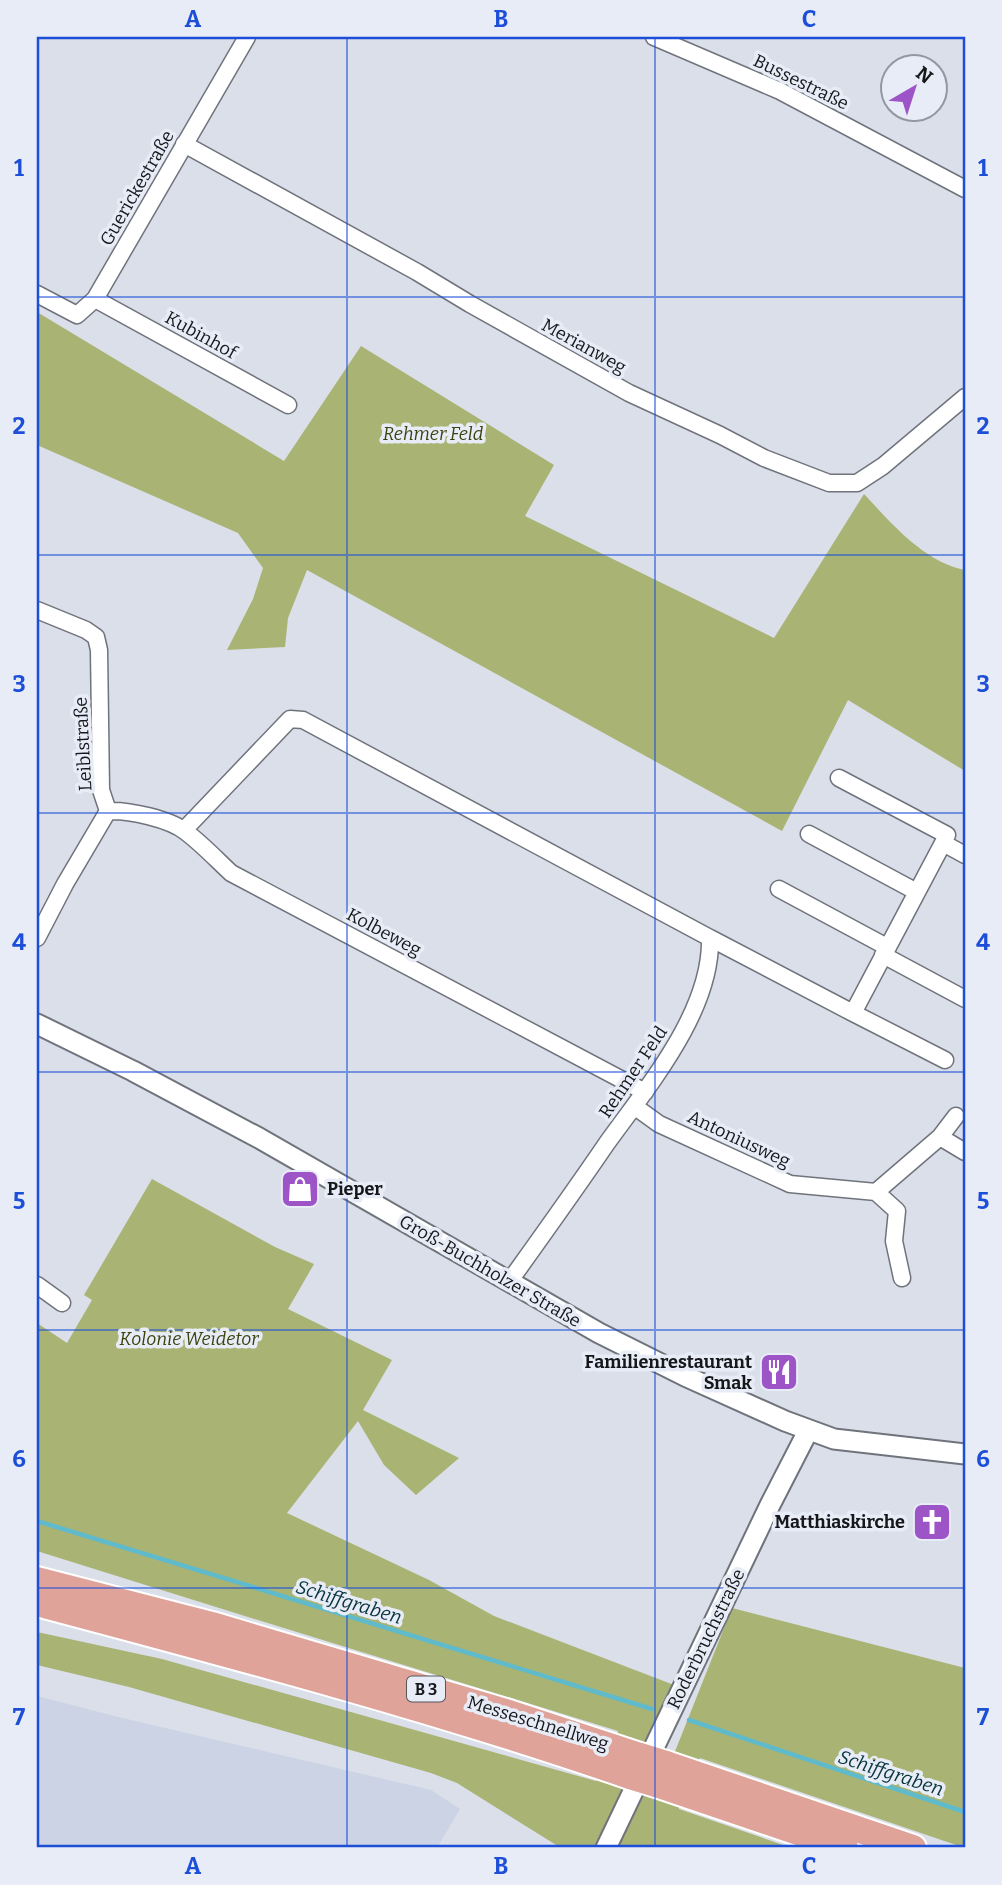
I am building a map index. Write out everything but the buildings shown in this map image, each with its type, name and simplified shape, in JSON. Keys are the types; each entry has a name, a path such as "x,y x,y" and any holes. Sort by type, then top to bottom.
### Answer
{"highway":[{"name":"Messeschnellweg","path":"37,1580 212,1625 509,1713 635,1766"},
{"name":"Messeschnellweg","path":"37,1603 461,1722 635,1766 913,1848"},
{"path":"37,1614 172,1639"},
{"name":"Messeschnellweg","path":"661,1774 845,1848"}],"street":[{"name":"Guerickestraße","path":"95,299 247,37"},
{"name":"Bussestraße","path":"654,37 780,90 965,189"},
{"name":"Merianweg","path":"184,144 629,393 764,458 829,483 857,483 883,466 965,397"},
{"path":"37,294 77,315 95,299"},
{"name":"Kubinhof","path":"95,299 289,405"},
{"name":"Leiblstraße","path":"37,610 86,630 96,637 99,650 102,790 108,811 37,938"},
{"path":"184,830 290,719 303,720 710,938 945,1060"},
{"path":"839,778 947,835 853,1013"},
{"name":"Kolbeweg","path":"108,811 122,811 152,818 184,830 231,873 645,1091"},
{"path":"809,834 916,892"},
{"path":"943,843 965,855"},
{"path":"779,889 965,999"},
{"name":"Rehmer Feld","path":"509,1282 645,1091 686,1026 710,954 710,938"},
{"name":"Groß-Buchholzer Straße","path":"37,1024 259,1138 599,1333 664,1366 808,1431 856,1443 965,1454"},
{"name":"Antoniusweg","path":"634,1106 659,1124 790,1184 876,1192"},
{"path":"902,1278 894,1241 897,1211 876,1192 940,1137 956,1116"},
{"path":"940,1137 965,1152"},
{"path":"37,1285 62,1303"},
{"name":"Roderbruchstraße","path":"606,1848 808,1431"}],"shaded area":[{"path":"37,1696 431,1790 460,1809 437,1848 37,1848"}],"green space":[{"path":"37,312 284,461 361,346 554,465 525,516 774,638 864,494 897,529 922,550 950,566 965,570 965,771 848,700 782,831 307,570 288,618 285,647 227,650 253,599 263,568 238,533 37,445"},
{"name":"Kolonie Weidetor","path":"152,1179 275,1247 314,1264 288,1309 392,1360 363,1410 459,1458 416,1495 384,1465 358,1421 287,1513 429,1580 494,1616 674,1685 647,1745 617,1736 618,1731 37,1551 37,1323 67,1343 92,1300 84,1295"},
{"path":"732,1608 965,1668 965,1848 700,1758 698,1762 674,1754"},
{"path":"37,1632 162,1659 596,1781 598,1778 792,1848 561,1848 457,1783 431,1773 129,1687 37,1665"}],"waterway":[{"name":"Schiffgraben","path":"37,1521 652,1709"},
{"name":"Schiffgraben","path":"689,1720 965,1812"}],"place":[{"name":"Pieper","path":"300,1189"},
{"name":"Familienrestaurant Smak","path":"779,1372"},
{"name":"Matthiaskirche","path":"932,1522"}]}
